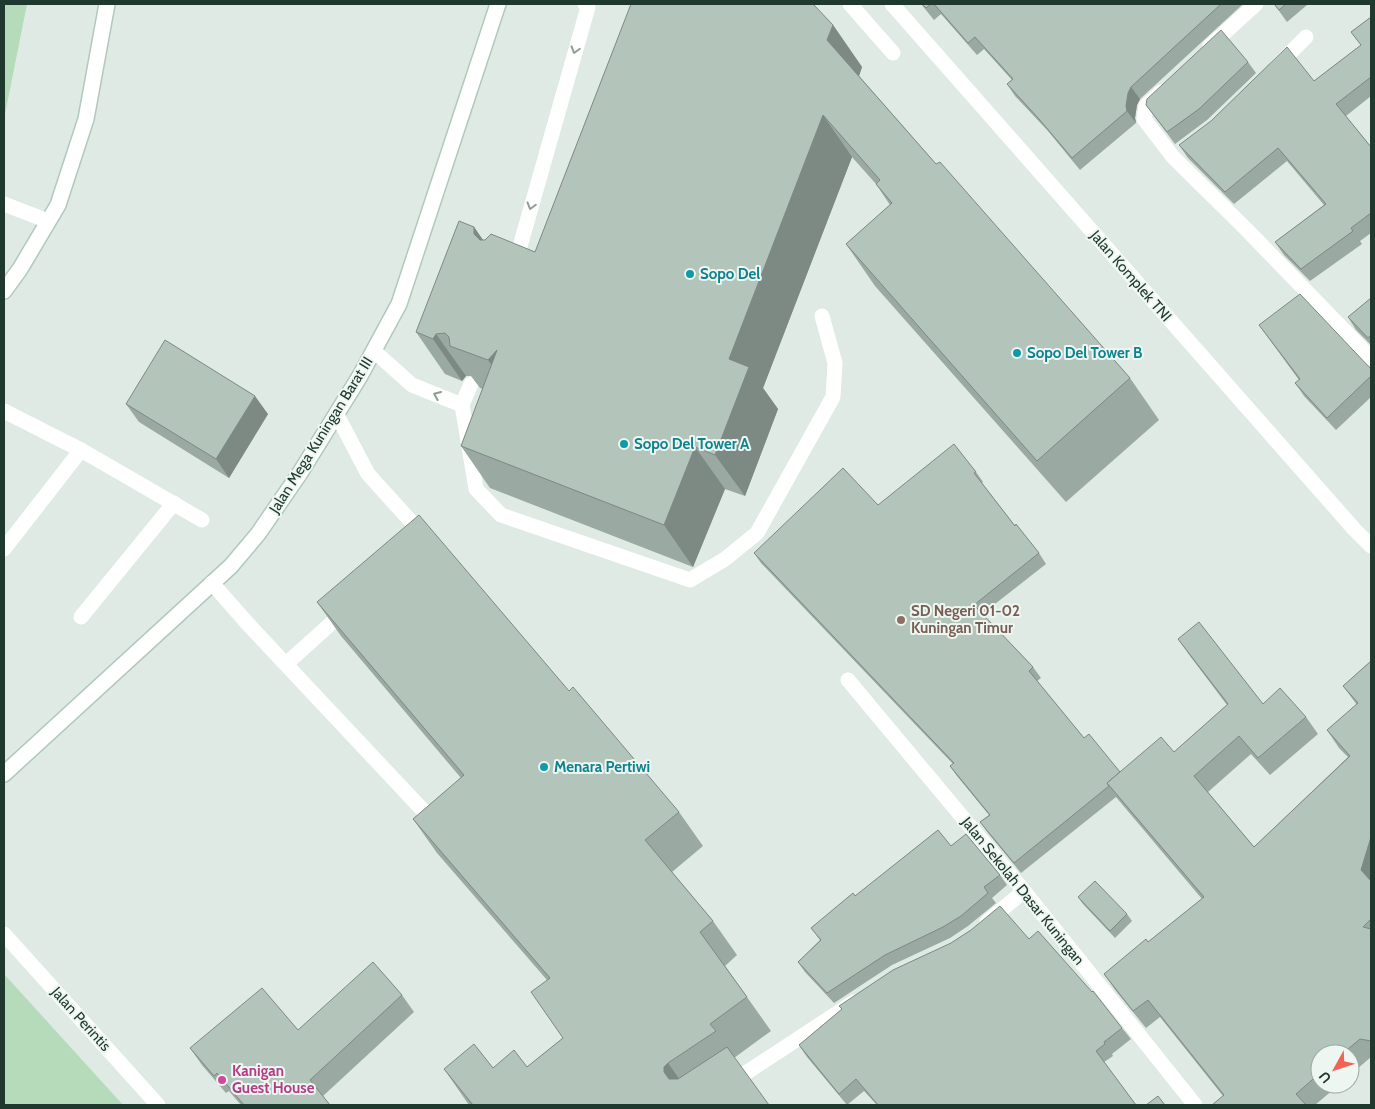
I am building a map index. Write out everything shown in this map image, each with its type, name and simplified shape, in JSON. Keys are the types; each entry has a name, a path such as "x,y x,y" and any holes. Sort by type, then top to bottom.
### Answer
{"street":[{"path":"4,291 20,269 58,205 86,119 107,4"},
{"name":"Jalan Mega Kuningan Barat III","path":"4,774 231,566 258,534 300,474 337,415 399,304 498,4"},
{"path":"850,4 893,53"},
{"name":"Jalan Komplek TNI","path":"892,4 1371,546"},
{"path":"1201,55 1256,4"},
{"path":"512,273 588,5"},
{"path":"1263,78 1306,37"},
{"path":"1173,81 1146,106 1144,119 1172,157 1246,229 1371,358"},
{"path":"1172,157 1186,147"},
{"path":"4,204 48,221"},
{"path":"471,384 462,406 476,489 501,514 690,580 725,559 757,533 833,397 835,363 822,316"},
{"path":"374,351 412,385 462,406"},
{"path":"4,411 81,450 202,520"},
{"path":"337,415 368,474 426,538 418,544"},
{"path":"4,549 81,450"},
{"path":"81,617 174,503"},
{"path":"212,583 433,821"},
{"path":"286,664 360,598"},
{"name":"Jalan Sekolah Dasar Kuningan","path":"848,680 1024,891 1194,1105"},
{"path":"974,934 1024,891"},
{"name":"Jalan Perintis","path":"4,934 158,1105"},
{"path":"697,1105 864,996"}],"green space":[{"path":"4,4 27,4 4,119"},
{"path":"4,974 123,1105 4,1105"}],"building":[{"name":"Sopo Del","path":"631,4 813,4 833,25 827,40 936,164 940,162 1130,378 1037,461 846,244 892,203 876,184 880,180 823,115 729,359 749,367 715,455 695,447 664,525 461,446 497,350 488,360 450,346 449,337 445,333 436,334 433,339 416,332 459,221 474,227 474,234 480,240 485,240 491,234 535,252"},
{"path":"922,4 931,4 926,8"},
{"path":"934,4 1221,4 1131,87 1128,93 1127,111 1072,158 1007,84 1013,79 975,37 968,43"},
{"path":"1274,4 1286,4 1279,10"},
{"path":"1371,17 1371,77 1336,104 1371,147 1371,213 1351,228 1353,231 1301,269 1275,242 1326,204 1278,148 1225,192 1179,145 1211,121 1287,47 1314,81 1361,45 1351,32"},
{"path":"1221,30 1248,62 1199,109 1167,132 1146,105 1147,99"},
{"path":"1300,294 1371,369 1371,376 1327,418 1295,383 1300,379 1259,325"},
{"path":"1371,298 1371,335 1368,338 1348,317"},
{"path":"165,340 255,396 216,459 126,404"},
{"path":"954,444 1015,526 1016,524 1039,553 974,605 1033,667 1029,671 1084,738 1089,734 1120,772 1107,783 1109,786 1014,863 980,822 990,815 950,766 954,763 754,553 843,468 878,505"},
{"path":"419,515 569,691 573,687 679,812 645,840 713,921 700,932 747,997 710,1024 716,1031 668,1063 664,1067 664,1072 669,1079 678,1079 727,1047 769,1105 473,1105 444,1069 474,1044 493,1068 514,1050 527,1067 563,1038 531,992 550,978 413,819 464,775 317,602"},
{"path":"1199,622 1263,704 1280,688 1306,717 1258,758 1239,736 1194,776 1254,847 1350,756 1327,730 1358,703 1343,686 1371,661 1371,837 1361,870 1371,881 1371,919 1363,927 1371,929 1371,1041 1360,1039 1354,1044 1310,1044 1310,1082 1296,1094 1306,1105 1212,1105 1224,1095 1148,1000 1133,1011 1104,974 1146,939 1148,942 1204,897 1107,783 1161,737 1174,752 1228,704 1178,639"},
{"path":"938,830 951,846 966,834 1000,875 984,887 988,893 961,916 943,927 885,955 827,993 798,962 821,940 811,928 853,893 855,896"},
{"path":"1095,881 1127,914 1110,931 1078,897"},
{"path":"1000,906 1029,939 1038,931 1093,991 1122,1028 1096,1051 1136,1105 878,1105 856,1079 839,1094 799,1045 842,1009 839,1006 893,970 951,943 971,930"},
{"path":"373,962 402,995 310,1080 330,1105 244,1105 217,1073 214,1076 190,1048 262,988 298,1030"},
{"path":"1158,1096 1165,1105 1146,1105"}],"place":[{"name":"Sopo Del","path":"690,274"},
{"name":"Sopo Del Tower B","path":"1017,353"},
{"name":"Sopo Del Tower A","path":"624,444"},
{"name":"SD Negeri 01-02 Kuningan Timur","path":"901,620"},
{"name":"Menara Pertiwi","path":"544,767"},
{"name":"Kanigan Guest House","path":"222,1080"}]}
